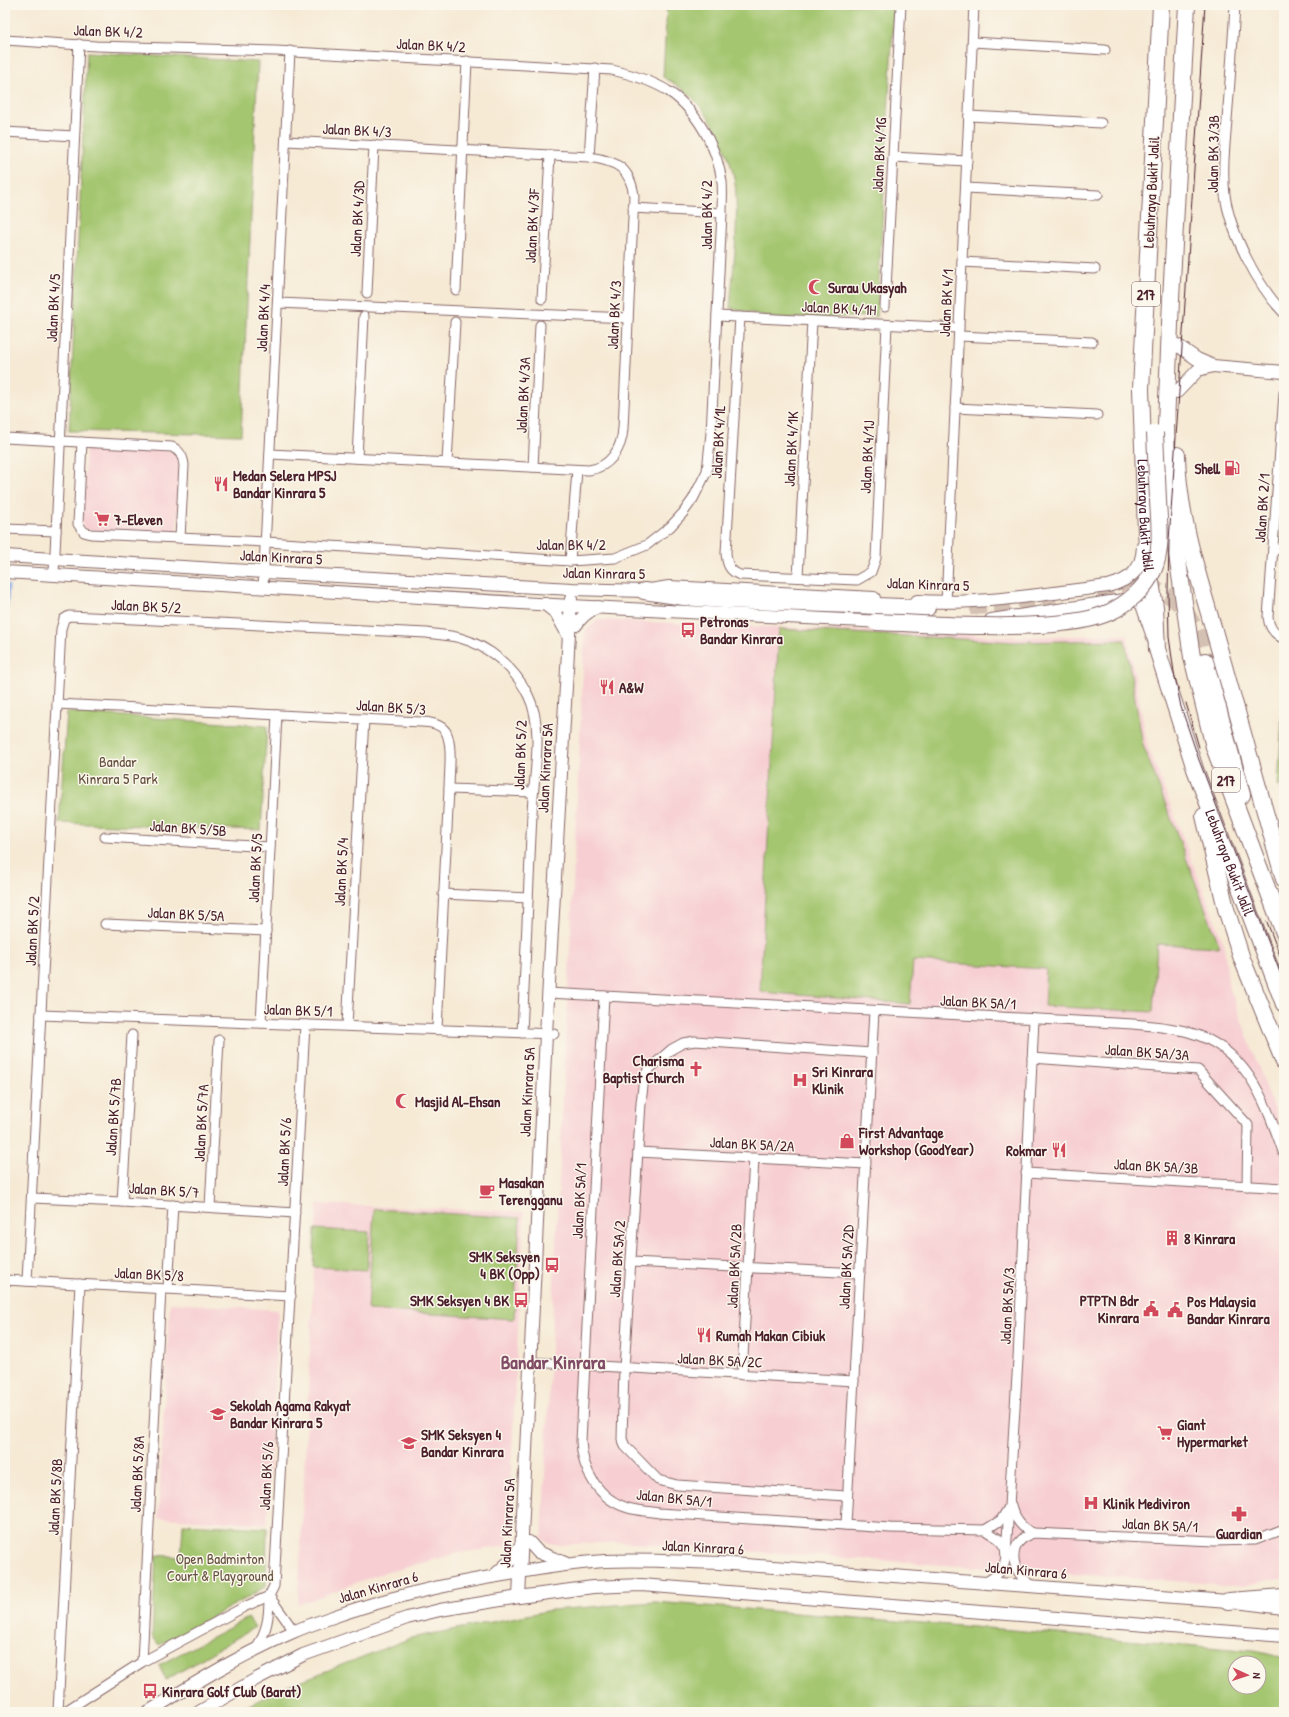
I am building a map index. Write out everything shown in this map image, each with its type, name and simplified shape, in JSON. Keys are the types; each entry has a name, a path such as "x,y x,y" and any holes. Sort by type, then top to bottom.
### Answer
{"highway":[{"name":"Lebuhraya Bukit Jalil","path":"1161,5 1141,389 1147,554 1155,607 1157,649 1195,769 1284,1004"},
{"name":"Lebuhraya Bukit Jalil","path":"1187,5 1171,299 1166,426 1168,493 1192,657 1214,747 1284,933"},
{"path":"1173,264 1178,284 1176,392 1178,468 1186,524 1218,648 1284,879"},
{"path":"875,622 1020,627 1074,622 1111,612 1137,594 1153,572 1157,559 1160,530 1155,433 1161,332 1171,299"},
{"path":"644,591 684,597 927,608"},
{"path":"1205,661 1243,798 1270,879 1272,900"},
{"path":"1195,769 1210,845 1226,909 1242,959 1284,1062"},
{"path":"1228,1601 1284,1597"}],"main road":[{"path":"1177,345 1197,359 1213,366 1284,372"},
{"path":"1176,392 1198,370 1213,366"},
{"name":"Jalan Kinrara 5","path":"5,556 575,589 644,591 669,587 946,603 1026,597 1108,586 1124,582 1140,565 1143,553 1145,510"},
{"name":"Jalan Kinrara 5","path":"5,572 574,606 875,622 985,620 1130,599 1139,602 1142,605 1157,649"},
{"name":"Jalan Kinrara 5A","path":"523,1596 569,636 575,589"},
{"path":"545,604 556,613 569,636"},
{"name":"Jalan Kinrara 5A","path":"552,993 576,625 574,606"},
{"path":"576,625 588,611 598,607"},
{"path":"494,1576 508,1563 525,1543 538,1552 568,1564"},
{"name":"Jalan Kinrara 6","path":"148,1712 222,1667 294,1631 363,1606 398,1596 494,1576 568,1564 604,1561 651,1560 719,1563 1228,1601 1284,1608"},
{"path":"199,1712 302,1655 380,1627 440,1610 523,1596 593,1587 640,1585 1284,1636"}],"street":[{"name":"Jalan BK 4/1G","path":"886,307 901,5"},
{"name":"Jalan BK 4/1","path":"946,603 974,5"},
{"name":"Jalan BK 3/3B","path":"1236,5 1224,155 1225,196 1244,253 1266,290 1284,313"},
{"name":"Jalan BK 4/2","path":"5,40 290,51 612,70 642,78 664,88 684,103 702,126 715,152 722,182 722,213 711,433 707,471 694,499 670,527 647,545 615,558 570,561 266,542 91,534 80,529 78,519 82,442"},
{"path":"973,42 1105,50"},
{"name":"Jalan BK 4/5","path":"54,574 79,44"},
{"name":"Jalan BK 4/4","path":"263,587 290,51"},
{"path":"456,290 468,61"},
{"path":"589,157 595,68"},
{"path":"969,116 1101,123"},
{"path":"5,132 74,136"},
{"name":"Jalan BK 4/3","path":"270,454 447,462 533,468 577,470 598,469 607,463 614,455 619,445 622,433 628,318 633,208 632,184 627,174 618,164 608,160 589,157 286,140"},
{"name":"Jalan BK 4/3D","path":"367,293 374,145"},
{"name":"Jalan BK 4/3F","path":"542,299 550,155"},
{"path":"893,157 967,161"},
{"path":"966,188 1098,194"},
{"path":"633,208 722,213"},
{"path":"962,262 1095,269"},
{"path":"278,303 628,318"},
{"path":"357,458 364,316"},
{"name":"Jalan BK 4/1H","path":"716,316 887,325 1092,342"},
{"name":"Jalan BK 4/1L","path":"740,317 726,553 729,568 734,573 740,575 798,577"},
{"name":"Jalan BK 4/1K","path":"798,577 812,321"},
{"path":"447,462 455,322"},
{"name":"Jalan BK 4/3A","path":"533,468 540,325"},
{"name":"Jalan BK 4/1J","path":"798,577 857,580 871,572 876,558 887,325"},
{"name":"Jalan BK 2/1","path":"1284,393 1268,624 1275,634 1284,639"},
{"path":"955,408 1097,415"},
{"path":"5,438 172,447 181,454 184,465 180,538"},
{"path":"570,561 577,470"},
{"path":"5,529 56,532"},
{"path":"1273,549 1284,550"},
{"name":"Jalan BK 5/2","path":"28,1281 61,629 64,619 69,616 420,633 460,638 490,651 500,660 521,683 528,695 535,711 538,730 533,792 522,1033"},
{"name":"Jalan BK 5/3","path":"57,704 421,722 438,726 445,732 448,740 449,789 437,1030"},
{"name":"Jalan BK 5/5","path":"261,1023 277,715"},
{"name":"Jalan BK 5/4","path":"346,1026 364,719"},
{"path":"449,789 533,792"},
{"name":"Jalan BK 5/5B","path":"105,837 270,847"},
{"path":"443,894 528,898"},
{"name":"Jalan BK 5/5A","path":"105,924 266,932"},
{"name":"Jalan BK 5A/1","path":"552,993 1034,1019 1170,1028 1189,1032 1203,1038 1233,1057 1255,1084 1284,1154"},
{"name":"Jalan BK 5A/1","path":"604,996 581,1453 585,1467 597,1487 605,1495 628,1508 659,1513 890,1528 985,1530"},
{"name":"Jalan BK 5A/2D","path":"846,1525 874,1011"},
{"name":"Jalan BK 5/1","path":"41,1015 550,1034"},
{"name":"Jalan BK 5A/3","path":"984,1583 1000,1573 1006,1563 1022,1281 1034,1019"},
{"name":"Jalan BK 5/6","path":"256,1650 268,1622 269,1596 274,1586 306,1025"},
{"name":"Jalan BK 5/7B","path":"122,1202 132,1035"},
{"name":"Jalan BK 5/7A","path":"210,1207 219,1040"},
{"name":"Jalan BK 5A/2","path":"848,1496 677,1485 658,1480 626,1446 622,1439 624,1369 638,1152 644,1078 648,1070 672,1049 683,1042 709,1041 872,1053"},
{"name":"Jalan BK 5A/3A","path":"1032,1058 1198,1070 1248,1125 1247,1186"},
{"name":"Jalan BK 5A/2A","path":"638,1152 866,1164"},
{"name":"Jalan BK 5A/2B","path":"742,1375 754,1158"},
{"name":"Jalan BK 5A/3B","path":"1026,1173 1284,1188"},
{"name":"Jalan BK 5/7","path":"32,1198 295,1213"},
{"name":"Jalan BK 5/8A","path":"142,1662 164,1289 173,1205"},
{"path":"631,1262 860,1273"},
{"name":"Jalan BK 5/8","path":"5,1280 291,1296"},
{"name":"Jalan BK 5/8B","path":"58,1712 80,1284"},
{"name":"Jalan BK 5A/2C","path":"535,1363 854,1381"},
{"path":"1006,1555 1005,1548 999,1539 985,1530 1001,1520 1010,1504"},
{"path":"1010,1504 1019,1522 1032,1533"},
{"name":"Jalan BK 5A/1","path":"1032,1533 1214,1541 1255,1540 1284,1529"},
{"path":"1032,1533 1026,1535 1020,1541 1014,1553 1014,1561 1018,1572 1028,1583 1037,1587"},
{"path":"64,1712 142,1662 244,1607 269,1596 294,1631"}],"shaded area":[{"path":"86,447 171,451 177,454 180,465 177,533 90,530 84,528 82,523"},
{"path":"597,620 1020,637 1127,635 1148,747 1224,944 1228,983 1284,1137 1284,1578 1244,1586 618,1542 553,1545 542,1539 585,631"},
{"path":"1284,683 1284,806 1278,786"},
{"name":"SMK Seksyen 4 Bandar Kinrara","path":"317,1204 524,1212 507,1546 459,1553 377,1575 298,1605"},
{"name":"Sekolah Agama Rakyat Bandar Kinrara 5","path":"170,1303 278,1310 267,1524 158,1518"}],"green space":[{"path":"667,5 894,5 877,316 778,319 730,308 735,252 735,183 728,156 709,118 690,95 663,77"},
{"path":"87,52 258,62 241,435 69,431"},
{"path":"779,629 1015,642 1125,640 1143,745 1220,947 1157,944 1153,1012 1044,1006 1046,969 913,961 910,1004 760,992"},
{"path":"1284,683 1284,787 1278,786"},
{"name":"Bandar Kinrara 5 Park","path":"67,712 267,726 261,830 59,823"},
{"path":"374,1209 520,1218 514,1319 368,1310"},
{"path":"315,1229 369,1232 367,1270 313,1267"},
{"name":"Open Badminton Court & Playground","path":"183,1524 267,1528 266,1586 245,1599 159,1645 152,1636 156,1555 181,1557"},
{"path":"655,1602 1012,1630 1254,1651 1284,1658 1284,1712 235,1712 285,1687 411,1638 552,1610"},
{"path":"248,1618 255,1627 166,1680 159,1665"}],"waterway":[{"path":"5,633 8,585"}],"tunnel":[{"path":"1097,592 1130,587 1143,587 1158,589 1166,594 1182,607 1193,623 1200,641 1205,661"},
{"path":"970,607 1009,605 1056,598"}],"tram line":[{"path":"1205,5 1169,541 1169,637 1181,707 1199,760 1284,983"},
{"path":"1186,703 1199,747"},
{"path":"1267,922 1284,966"}],"place":[{"name":"Surau Ukasyah","path":"816,287"},
{"name":"Shell","path":"1232,468"},
{"name":"Medan Selera MPSJ Bandar Kinrara 5","path":"221,484"},
{"name":"7-Eleven","path":"102,519"},
{"name":"Petronas Bandar Kinrara","path":"688,630"},
{"name":"A&W","path":"607,687"},
{"name":"Charisma Baptist Church","path":"696,1069"},
{"name":"Sri Kinrara Klinik","path":"800,1080"},
{"name":"Masjid Al-Ehsan","path":"403,1101"},
{"name":"First Advantage Workshop (GoodYear)","path":"847,1141"},
{"name":"Rokmar","path":"1059,1150"},
{"name":"Masakan Terengganu","path":"487,1191"},
{"name":"8 Kinrara","path":"1172,1238"},
{"name":"SMK Seksyen 4 BK (Opp)","path":"552,1265"},
{"name":"SMK Seksyen 4 BK","path":"521,1300"},
{"name":"PTPTN Bdr Kinrara","path":"1151,1309"},
{"name":"Pos Malaysia Bandar Kinrara","path":"1175,1310"},
{"name":"Rumah Makan Cibiuk","path":"704,1335"},
{"name":"Sekolah Agama Rakyat Bandar Kinrara 5","path":"218,1414"},
{"name":"Giant Hypermarket","path":"1165,1433"},
{"name":"SMK Seksyen 4 Bandar Kinrara","path":"409,1443"},
{"name":"Klinik Mediviron","path":"1091,1503"},
{"name":"Guardian","path":"1239,1514"},
{"name":"Kinrara Golf Club (Barat)","path":"150,1691"}],"district":[{"name":"Bandar Kinrara","path":"553,1362"}]}
